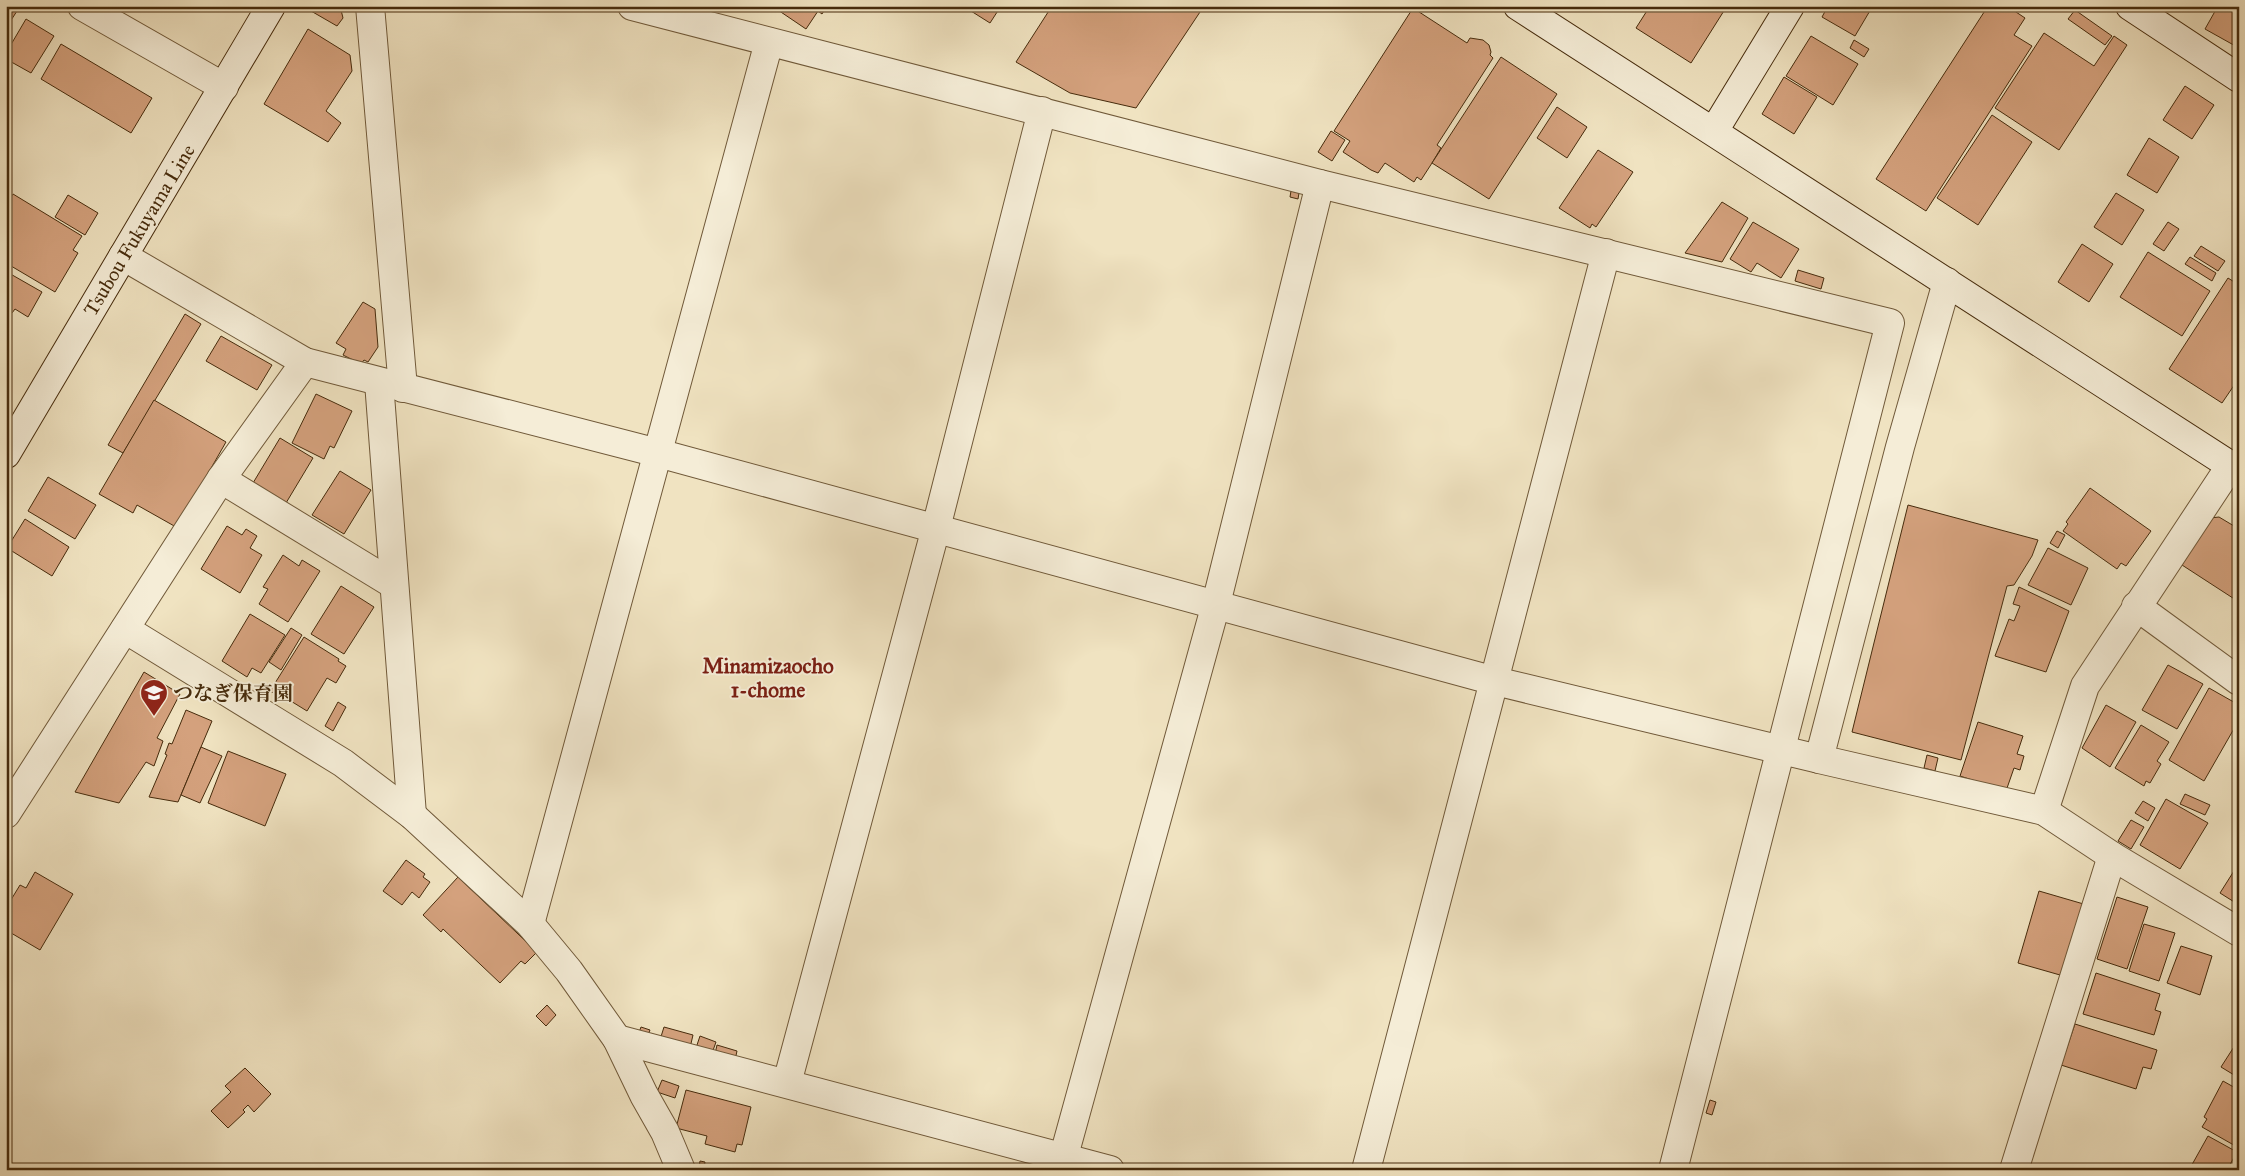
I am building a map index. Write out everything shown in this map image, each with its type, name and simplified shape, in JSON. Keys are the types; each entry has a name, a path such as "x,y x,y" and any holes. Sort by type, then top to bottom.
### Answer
{"street":[{"path":"82,6 224,87"},
{"name":"Tsubou Fukuyama Line","path":"6,454 271,6"},
{"path":"370,6 391,385 393,584 412,815"},
{"path":"632,6 1320,184 1890,323 1673,1170"},
{"path":"1518,6 2235,468 2136,606 2085,686 2044,811"},
{"path":"1714,131 1790,6"},
{"path":"2130,6 2158,14 2239,78"},
{"path":"530,924 769,42"},
{"path":"787,1083 936,528 1042,112"},
{"path":"1061,1163 1216,604 1320,184"},
{"path":"1366,1170 1606,253"},
{"path":"123,256 305,362 658,453 1495,681 2044,811 2112,856 2239,932"},
{"path":"1819,759 1900,447 1947,282"},
{"path":"6,814 16,778 125,629 221,479 305,362"},
{"path":"221,479 393,584"},
{"path":"2136,606 2239,681"},
{"path":"125,629 343,763 412,815 530,924 569,971 617,1039 644,1095 666,1132 681,1170"},
{"path":"2014,1170 2112,856"},
{"path":"617,1039 787,1083 1061,1163 1110,1170"}],"building":[{"path":"6,6 17,11 6,28"},
{"path":"314,6 340,6 343,18 337,26 311,11"},
{"path":"772,6 827,6 822,14 818,11 806,29"},
{"path":"963,6 1001,6 990,23"},
{"path":"1052,6 1204,6 1136,108 1070,93 1016,62"},
{"path":"1650,6 1727,6 1691,63 1636,28"},
{"path":"1828,6 1878,6 1875,11 1871,9 1855,36 1822,17"},
{"path":"1988,6 2007,6 2025,18 2014,35 2032,46 1926,211 1876,179"},
{"path":"2218,6 2239,6 2239,48 2205,29"},
{"path":"1413,8 1467,43 1470,38 1483,40 1489,45 1490,55 1493,58 1437,145 1441,148 1432,163 1421,180 1417,177 1414,182 1385,163 1378,173 1371,170 1343,152 1350,141 1334,131"},
{"path":"2075,10 2112,36 2105,45 2068,19"},
{"path":"26,19 54,36 31,73 6,59 6,53"},
{"path":"308,29 350,55 352,71 326,111 341,123 328,142 264,104"},
{"path":"2044,33 2094,66 2114,36 2127,45 2059,150 1995,108"},
{"path":"1811,36 1858,64 1833,105 1786,76"},
{"path":"1854,40 1869,49 1864,57 1850,48"},
{"path":"61,44 152,98 131,133 41,79"},
{"path":"1501,57 1557,94 1489,199 1432,163"},
{"path":"1784,77 1817,97 1794,134 1762,114"},
{"path":"2185,86 2214,105 2192,139 2163,120"},
{"path":"1557,107 1587,127 1567,158 1537,138"},
{"path":"1992,115 2032,142 1978,225 1937,198"},
{"path":"1331,131 1345,140 1332,161 1318,152"},
{"path":"2149,138 2179,157 2157,193 2127,175"},
{"path":"1598,150 1633,172 1596,227 1592,224 1590,228 1559,208"},
{"path":"1291,191 1299,193 1298,199 1290,197"},
{"path":"2116,193 2144,210 2122,245 2094,227"},
{"path":"13,194 82,236 73,250 78,253 55,292 6,263 6,205"},
{"path":"68,195 98,213 85,235 55,217"},
{"path":"1722,202 1748,218 1722,262 1685,253"},
{"path":"1753,222 1799,249 1781,278 1757,263 1751,272 1730,259"},
{"path":"2168,222 2179,229 2164,251 2153,244"},
{"path":"2082,244 2113,264 2089,302 2058,282"},
{"path":"2201,246 2225,261 2218,271 2194,256"},
{"path":"2148,252 2210,291 2182,336 2120,297"},
{"path":"2190,257 2216,273 2212,281 2185,264"},
{"path":"1798,270 1824,278 1821,289 1795,281"},
{"path":"7,272 42,292 28,317 15,309 12,313 6,310"},
{"path":"2228,278 2239,285 2239,378 2222,403 2169,369"},
{"path":"363,302 375,309 378,347 368,362 364,360 361,364 343,355 346,349 336,343"},
{"path":"185,314 201,324 123,453 108,445"},
{"path":"221,336 272,365 257,390 206,361"},
{"path":"316,394 352,411 334,448 330,446 324,459 292,443"},
{"path":"154,400 226,442 210,470 213,472 176,527 137,505 133,513 99,494"},
{"path":"280,438 313,458 286,503 253,483"},
{"path":"340,471 371,490 344,534 312,515"},
{"path":"48,477 96,505 75,539 28,511"},
{"path":"2090,488 2151,531 2126,566 2121,563 2117,569 2063,531 2068,524 2066,522"},
{"path":"1908,505 2038,540 2032,556 2014,585 2007,586 1961,760 1852,732"},
{"path":"2219,517 2239,529 2239,602 2182,565 2210,518"},
{"path":"25,519 69,547 52,576 7,548"},
{"path":"227,526 242,535 246,529 257,536 250,548 262,555 240,593 201,569"},
{"path":"2057,531 2065,535 2058,548 2050,543"},
{"path":"2048,548 2088,568 2071,605 2028,585"},
{"path":"283,555 299,566 302,560 320,571 288,622 259,604 268,589 263,587"},
{"path":"341,586 374,607 344,654 311,634"},
{"path":"2019,587 2069,611 2046,672 1995,656 2009,619 2014,621 2020,606 2013,604"},
{"path":"250,614 285,635 261,673 252,668 247,677 222,661"},
{"path":"291,628 302,635 281,670 269,662"},
{"path":"304,637 339,659 338,661 346,666 336,683 327,678 307,711 281,695 280,697 270,691"},
{"path":"2168,665 2203,684 2177,729 2142,710"},
{"name":"つなぎ保育園","path":"144,672 180,694 157,738 163,741 154,766 146,762 119,803 75,792"},
{"path":"2209,688 2239,705 2239,720 2204,781 2169,760"},
{"path":"338,702 346,707 333,731 325,726"},
{"path":"2106,705 2136,722 2110,767 2082,748"},
{"path":"186,710 212,721 178,802 149,797 167,755 165,754 169,743 172,744"},
{"path":"1978,722 2023,736 2017,754 2024,756 2020,770 2014,768 2006,791 1960,776"},
{"path":"2141,725 2169,742 2157,761 2161,764 2150,783 2146,781 2144,786 2115,768"},
{"path":"201,747 222,756 200,803 181,795"},
{"path":"228,751 286,774 265,826 208,803"},
{"path":"1927,755 1938,758 1935,771 1924,768"},
{"path":"2185,794 2210,805 2205,815 2180,804"},
{"path":"2166,799 2208,823 2180,869 2140,845"},
{"path":"2143,801 2155,808 2148,821 2135,813"},
{"path":"2131,820 2144,827 2131,849 2118,841"},
{"path":"406,860 425,874 423,877 430,882 419,898 412,892 402,905 383,891"},
{"path":"2239,863 2239,905 2220,893"},
{"path":"35,872 73,894 40,950 6,930 6,908 20,885 26,888"},
{"path":"458,877 537,952 525,964 521,961 500,983 443,929 441,932 423,915"},
{"path":"2039,891 2087,905 2067,977 2018,963"},
{"path":"2117,897 2148,907 2127,969 2097,959"},
{"path":"2144,924 2175,933 2159,981 2129,971"},
{"path":"2181,946 2212,956 2200,995 2167,983"},
{"path":"2096,973 2160,994 2155,1010 2161,1012 2154,1035 2083,1014"},
{"path":"547,1005 556,1015 546,1026 536,1016"},
{"path":"2075,1024 2157,1050 2151,1069 2143,1067 2136,1089 2061,1065"},
{"path":"641,1027 650,1030 647,1037 638,1035"},
{"path":"664,1027 693,1035 689,1052 659,1043"},
{"path":"700,1036 716,1042 711,1056 695,1051"},
{"path":"2239,1039 2239,1078 2221,1067"},
{"path":"717,1045 737,1051 735,1060 715,1054"},
{"path":"245,1068 271,1094 254,1112 248,1105 243,1110 245,1112 228,1128 211,1111 231,1092 225,1086"},
{"path":"662,1080 679,1086 675,1098 657,1092"},
{"path":"2223,1081 2239,1090 2239,1148 2202,1127 2207,1119 2204,1117"},
{"path":"686,1090 751,1107 742,1145 737,1144 735,1152 705,1144 707,1136 676,1128"},
{"path":"1710,1100 1716,1102 1712,1115 1706,1113"},
{"path":"2208,1136 2237,1152 2227,1170 2189,1170"},
{"path":"700,1161 705,1162 704,1169 699,1167"},
{"path":"730,1165 743,1168 743,1170 728,1170"}],"place":[{"name":"つなぎ保育園","path":"154,717"}],"district":[{"name":"Minamizaocho 1-chome","path":"768,678"}]}
